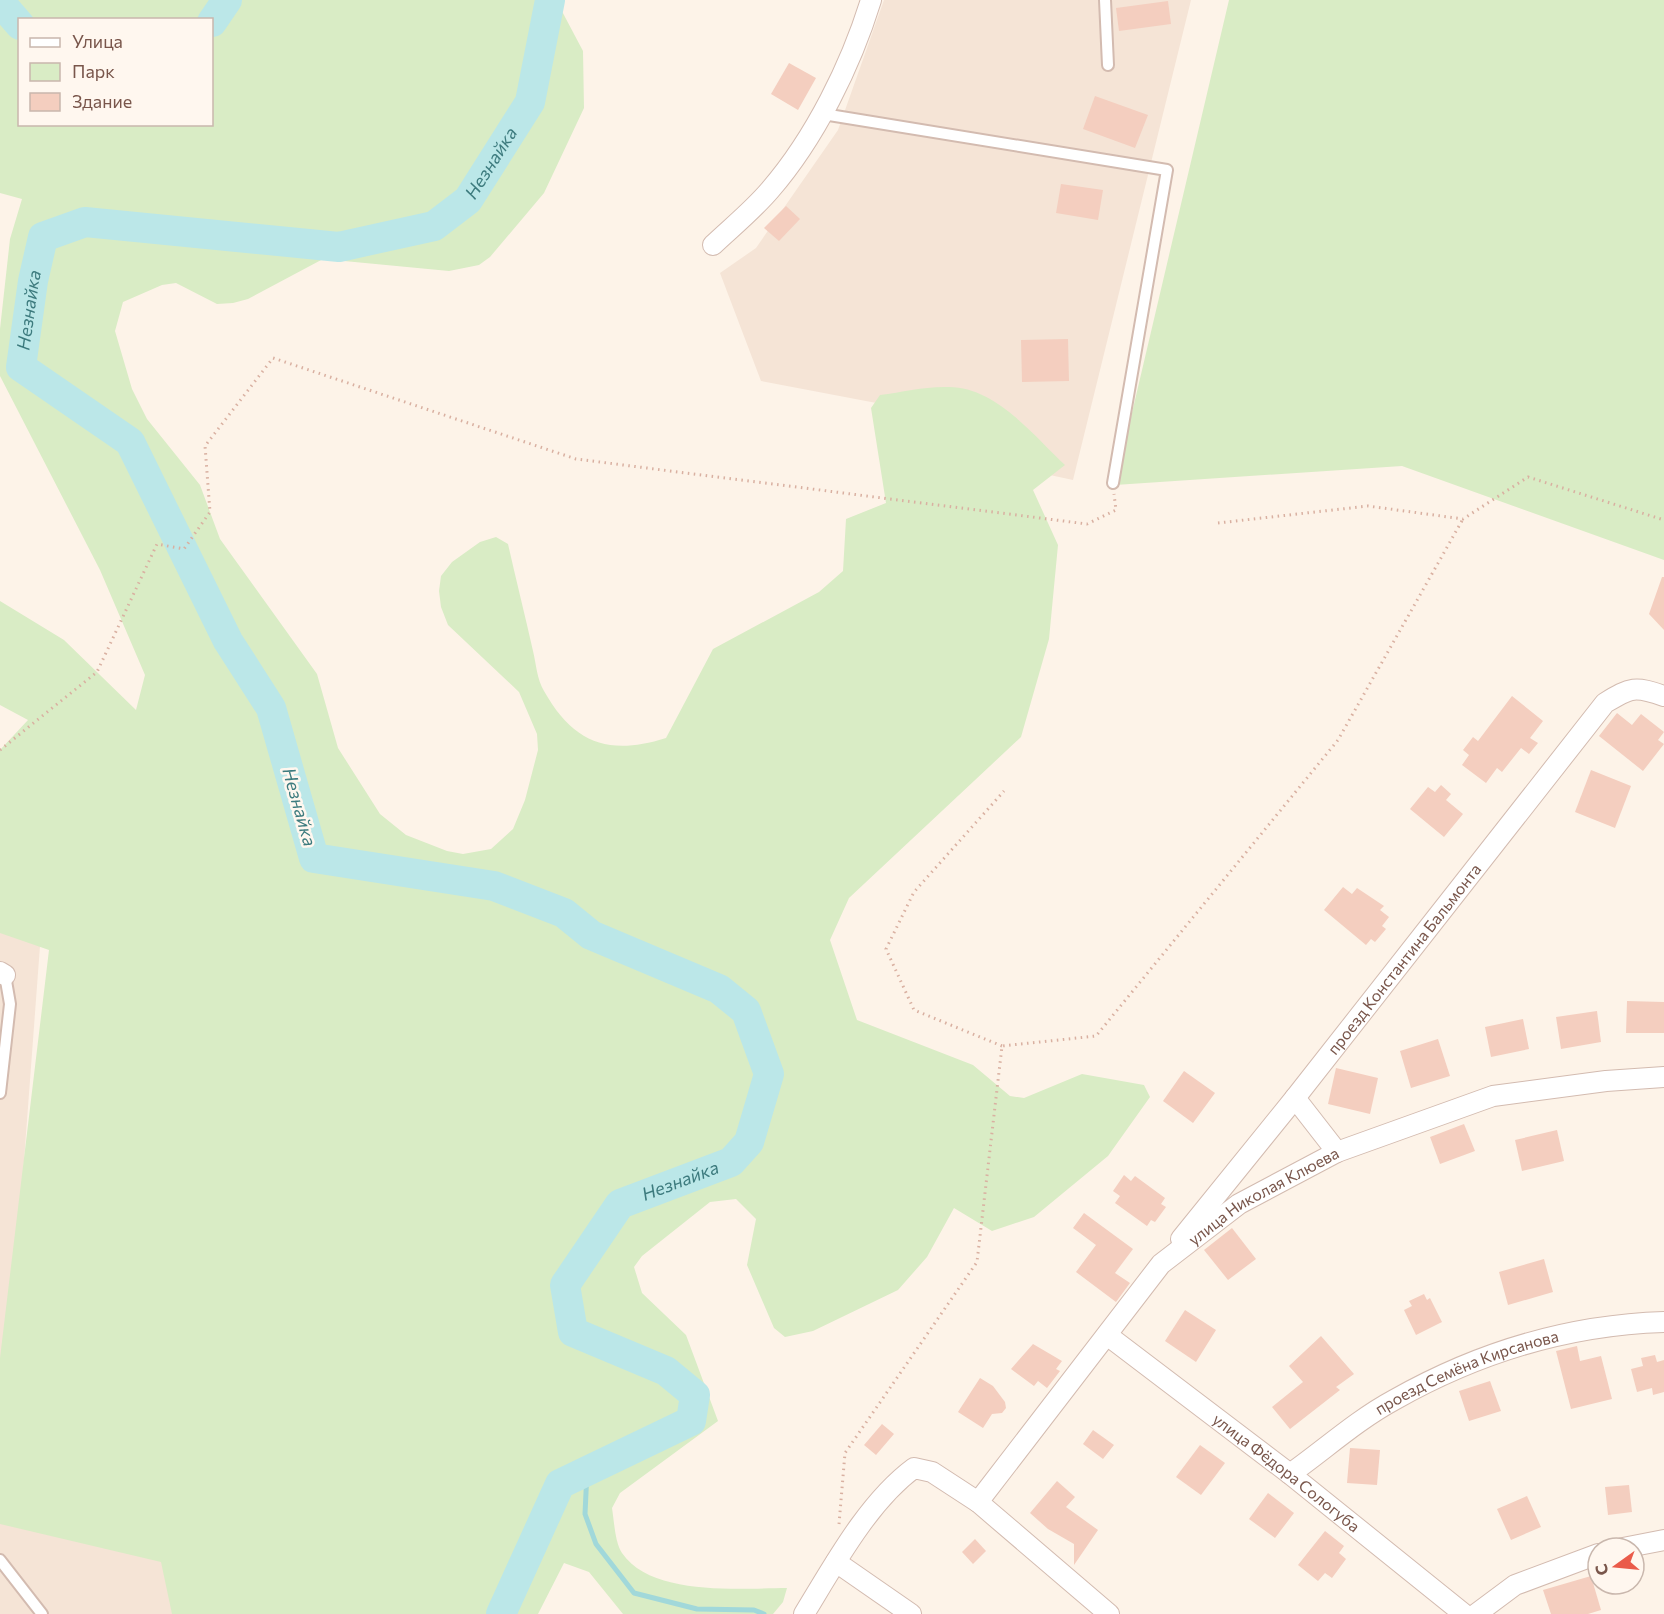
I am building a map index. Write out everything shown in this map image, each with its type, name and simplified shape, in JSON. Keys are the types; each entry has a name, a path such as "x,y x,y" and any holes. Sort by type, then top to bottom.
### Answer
{"street":[{"path":"713,245 770,190 823,114 859,40 871,0"},
{"name":"проезд Константина Бальмонта","path":"1161,1263 1295,1098 1605,703 1621,693 1640,687 1664,696"},
{"name":"улица Николая Клюева","path":"978,1502 1161,1263 1239,1204 1337,1152 1493,1096 1606,1080 1664,1077"},
{"path":"1295,1098 1337,1152"},
{"name":"проезд Семёна Кирсанова","path":"1290,1474 1393,1400 1495,1352 1555,1335 1664,1322"},
{"name":"улица Фёдора Сологуба","path":"1107,1335 1290,1474 1464,1614"},
{"path":"804,1614 836,1562 893,1483 914,1468 932,1472 978,1502 1109,1614"},
{"path":"1646,1544 1664,1540"},
{"path":"1476,1614 1515,1585 1586,1558"},
{"path":"836,1562 911,1614"}],"lane":[{"path":"1105,0 1108,65"},
{"path":"823,114 1167,170 1113,483"},
{"path":"0,1093 4,1016 10,1004 3,974"},
{"path":"0,1560 42,1614"}],"path":[{"path":"0,750 97,672 157,544 184,549 210,512 205,446 273,358 576,459 1088,524 1116,510 1113,483"},
{"path":"1004,791 914,892 886,949 914,1010 1002,1046 1096,1036 1338,740 1463,519 1528,477 1664,520"},
{"path":"1218,523 1368,506 1463,519"},
{"path":"838,1529 845,1453 977,1262 1002,1046"}],"shaded area":[{"path":"884,0 1191,0 1073,480 923,448 929,413 761,381 720,273 756,248 838,130"},
{"path":"0,918 40,946 0,1483"},
{"path":"0,1512 190,1565 183,1614 0,1614"}],"green space":[{"path":"0,0 556,0 583,51 584,108 544,193 490,257 479,265 449,271 323,259 248,299 233,303 217,304 176,283 162,285 123,302 115,331 132,389 147,419 200,485 220,539 317,674 338,748 380,814 406,835 447,851 463,854 491,849 513,829 525,800 538,750 537,734 519,692 448,625 441,607 439,591 441,576 452,562 480,542 496,537 508,544 538,677 556,709 581,734 610,745 627,746 666,738 713,649 819,592 843,571 846,519 886,503 871,408 880,395 923,388 949,387 966,389 983,395 1013,415 1065,465 1033,490 1058,545 1049,639 1021,737 849,898 830,940 857,1020 973,1065 1010,1096 1024,1098 1082,1074 1144,1085 1150,1097 1108,1156 1034,1217 992,1231 954,1208 927,1257 898,1290 813,1331 785,1337 774,1328 747,1265 756,1219 736,1199 710,1202 642,1256 634,1267 642,1293 686,1335 718,1421 620,1493 612,1508 616,1538 620,1549 636,1567 654,1577 675,1583 722,1589 787,1588 783,1602 773,1614 623,1614 589,1572 564,1563 538,1614 172,1614 161,1562 0,1524 0,1358 49,950 0,933 0,750 28,720 0,705 0,601 64,640 136,710 145,675 100,570 0,376 0,329 10,239 22,199 0,193"},
{"path":"1229,0 1664,0 1664,560 1402,466 1115,485"}],"building":[{"path":"1168,1 1171,24 1119,31 1116,8"},
{"path":"789,63 816,78 798,110 771,94"},
{"path":"1095,96 1148,115 1135,148 1083,129"},
{"path":"1061,184 1103,190 1098,220 1056,213"},
{"path":"786,206 800,219 779,241 764,228"},
{"path":"1068,339 1069,381 1022,382 1021,340"},
{"path":"1662,577 1664,577 1664,630 1649,614"},
{"path":"1512,696 1543,721 1530,738 1538,743 1529,754 1521,748 1502,772 1497,768 1486,783 1462,765 1469,755 1463,750 1473,737 1478,741"},
{"path":"1617,713 1632,725 1641,714 1664,732 1658,740 1664,744 1643,771 1599,736"},
{"path":"1591,770 1631,786 1615,828 1575,812"},
{"path":"1441,785 1451,794 1446,800 1463,814 1444,837 1410,809 1428,787 1435,792"},
{"path":"1343,887 1352,894 1357,888 1384,906 1380,910 1389,917 1382,926 1386,929 1375,942 1371,939 1366,945 1324,910"},
{"path":"1627,1001 1664,1002 1664,1033 1626,1033"},
{"path":"1597,1011 1601,1042 1561,1049 1556,1017"},
{"path":"1523,1019 1529,1049 1491,1057 1485,1027"},
{"path":"1438,1039 1450,1076 1411,1088 1400,1051"},
{"path":"1336,1068 1378,1078 1370,1114 1328,1104"},
{"path":"1184,1071 1215,1093 1193,1123 1163,1101"},
{"path":"1464,1124 1475,1151 1440,1164 1430,1137"},
{"path":"1557,1130 1564,1161 1522,1171 1515,1140"},
{"path":"1124,1175 1131,1181 1135,1176 1165,1198 1161,1204 1166,1207 1155,1222 1151,1220 1147,1226 1115,1203 1120,1196 1113,1191"},
{"path":"1084,1213 1133,1249 1115,1273 1130,1283 1116,1302 1076,1272 1096,1245 1073,1228"},
{"path":"1232,1228 1256,1259 1228,1280 1204,1250"},
{"path":"1544,1259 1553,1292 1508,1305 1499,1272"},
{"path":"1424,1294 1427,1300 1430,1298 1442,1322 1416,1335 1404,1310 1412,1306 1409,1301"},
{"path":"1185,1310 1216,1330 1196,1362 1165,1341"},
{"path":"1321,1336 1354,1374 1336,1387 1340,1390 1290,1429 1272,1407 1303,1382 1289,1366"},
{"path":"1033,1344 1062,1361 1056,1369 1060,1371 1047,1388 1038,1381 1034,1386 1011,1369"},
{"path":"1577,1346 1580,1361 1601,1356 1612,1399 1571,1409 1556,1351"},
{"path":"1655,1355 1657,1362 1664,1360 1664,1392 1653,1395 1652,1388 1637,1392 1631,1369 1643,1366 1641,1358"},
{"path":"980,1378 993,1386 1005,1402 1006,1408 1002,1413 992,1414 983,1428 958,1412"},
{"path":"1490,1381 1501,1411 1469,1421 1459,1391"},
{"path":"882,1424 894,1434 876,1455 864,1445"},
{"path":"1093,1430 1114,1445 1103,1459 1083,1444"},
{"path":"1200,1445 1225,1463 1201,1495 1176,1477"},
{"path":"1350,1448 1380,1450 1377,1485 1347,1483"},
{"path":"1057,1481 1075,1497 1066,1507 1098,1530 1074,1565 1074,1544 1048,1529 1030,1513"},
{"path":"1629,1485 1632,1512 1608,1515 1605,1487"},
{"path":"1268,1493 1294,1513 1275,1538 1249,1519"},
{"path":"1527,1496 1541,1527 1511,1540 1497,1509"},
{"path":"1325,1531 1344,1546 1339,1553 1346,1559 1332,1578 1325,1573 1318,1581 1298,1565"},
{"path":"975,1539 986,1551 973,1564 962,1552"},
{"path":"1586,1577 1586,1596 1597,1596 1601,1610 1588,1614 1551,1614 1543,1590"}],"waterway":[{"path":"213,21 227,0"},
{"name":"Незнайка","path":"501,1614 560,1484 691,1421 695,1395 666,1371 573,1332 565,1285 620,1204 731,1162 749,1142 769,1074 746,1011 719,989 591,935 564,913 494,886 314,858 271,708 228,641 130,442 21,367 33,281 43,237 85,222 339,247 434,226 468,200 530,102 550,0"},
{"path":"0,2 18,23"},
{"path":"587,1471 585,1514 596,1544 634,1593 697,1609 754,1610 764,1614"}]}
